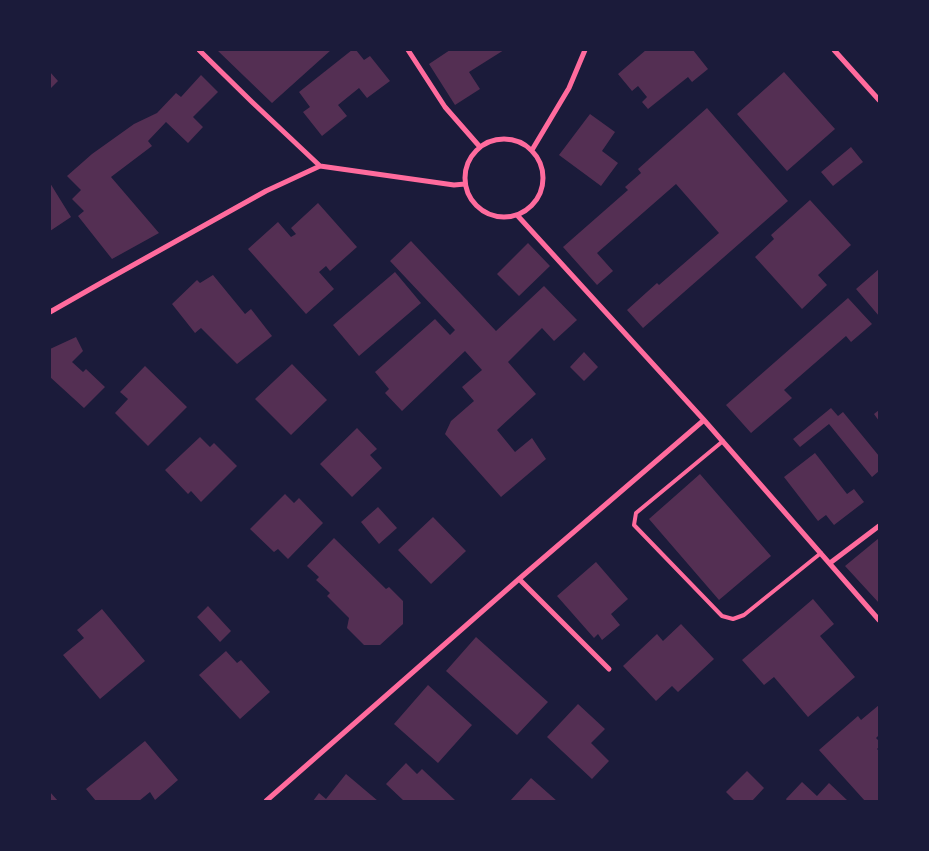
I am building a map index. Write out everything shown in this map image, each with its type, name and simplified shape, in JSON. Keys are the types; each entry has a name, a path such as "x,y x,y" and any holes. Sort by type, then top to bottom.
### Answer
{"street":[{"path":"199,50 320,166"},
{"path":"408,50 445,107 480,147"},
{"path":"532,150 569,88 586,50"},
{"path":"834,50 879,100"},
{"path":"500,139 512,140 532,150 539,161 543,174 542,187 537,199 528,208 517,215 505,217 494,216 475,204 465,184 466,170 471,158 480,147 500,139"},
{"path":"50,312 100,282 266,191 320,166 454,185 465,184"},
{"path":"517,215 723,441 879,620"},
{"path":"266,801 704,420"},
{"path":"830,563 879,526"},
{"path":"519,579 609,669"}],"lane":[{"path":"723,441 636,513 634,525 722,616 732,619 744,615 821,553"}],"building":[{"path":"217,50 331,50 272,103"},
{"path":"352,50 356,50 364,60 370,56 390,81 367,98 359,88 338,105 347,116 322,136 303,112 310,107 299,92"},
{"path":"450,50 504,50 469,72 480,89 455,105 429,64"},
{"path":"646,50 693,50 708,69 692,82 688,77 648,109 642,102 647,97 638,86 632,91 618,74"},
{"path":"50,72 58,81 50,89"},
{"path":"784,72 835,129 787,171 737,114"},
{"path":"201,75 218,92 193,117 203,127 188,143 166,122 148,141 152,146 111,177 159,233 112,259 78,216 84,211 72,199 81,190 67,176 92,154 134,124 157,113 176,93 181,97"},
{"path":"707,108 788,201 643,328 627,310 719,233 676,184 597,253 613,271 597,285 563,247 628,190 625,187 641,173 638,169"},
{"path":"590,114 615,132 602,151 618,163 601,186 559,155"},
{"path":"851,147 863,162 833,186 821,172"},
{"path":"50,183 71,217 50,231"},
{"path":"810,200 851,245 818,275 827,285 802,309 755,257 774,239 771,235"},
{"path":"318,203 357,247 330,271 326,266 319,272 334,289 306,314 248,249 278,222 291,237 296,234 291,228"},
{"path":"411,241 496,331 544,286 577,320 554,341 542,328 508,362 536,394 497,430 515,452 532,438 546,459 501,497 445,434 451,421 474,401 462,387 482,370 465,351 402,411 385,393 389,389 375,372 435,319 450,335 455,330 390,261"},
{"path":"528,243 550,266 519,296 497,274"},
{"path":"879,269 879,316 856,289"},
{"path":"395,272 421,303 359,356 333,325"},
{"path":"213,275 245,314 251,309 272,336 237,364 201,328 195,333 172,304 197,280 200,283"},
{"path":"848,298 872,324 851,342 846,336 784,390 792,398 751,433 726,405"},
{"path":"76,337 83,351 72,362 83,372 86,369 105,387 84,408 50,377 50,349"},
{"path":"584,352 598,367 584,381 570,367"},
{"path":"292,364 327,400 291,435 255,399"},
{"path":"145,366 187,407 148,446 115,413 128,399 120,392"},
{"path":"831,408 838,416 843,412 879,456 879,471 872,477 829,424 800,447 793,439"},
{"path":"879,410 879,421 874,414"},
{"path":"357,428 377,449 370,455 382,468 352,497 320,464"},
{"path":"200,437 210,447 214,443 237,466 201,502 191,491 188,494 165,470"},
{"path":"815,453 847,494 854,489 864,502 834,525 826,515 818,521 784,477"},
{"path":"700,474 771,556 719,600 649,519"},
{"path":"285,494 294,503 299,498 323,523 288,559 278,549 274,552 250,529"},
{"path":"378,507 397,528 379,544 361,522"},
{"path":"433,517 466,551 431,584 398,550"},
{"path":"334,538 386,589 389,587 403,601 403,624 380,645 364,645 347,628 349,618 327,596 330,593 316,580 319,577 307,566"},
{"path":"879,538 879,603 845,566"},
{"path":"596,562 628,599 611,614 620,625 602,640 598,634 594,638 557,596"},
{"path":"813,599 834,624 820,636 855,677 808,717 774,677 764,685 742,660"},
{"path":"208,606 231,631 220,642 197,617"},
{"path":"102,609 145,661 100,699 63,655 84,638 77,630"},
{"path":"681,624 714,659 678,692 672,686 656,701 623,666 657,634 663,641"},
{"path":"476,637 548,702 517,735 446,671"},
{"path":"226,651 237,663 241,660 270,692 240,719 199,675"},
{"path":"428,685 472,725 438,763 394,724"},
{"path":"578,704 605,729 591,743 609,761 592,779 547,737"},
{"path":"879,705 879,735 876,738 879,741 877,749 879,751 879,801 865,801 819,750 858,716 861,720"},
{"path":"145,741 178,780 155,800 150,792 139,801 96,801 86,789"},
{"path":"406,763 417,774 422,769 456,801 404,801 386,784"},
{"path":"747,771 764,788 752,801 735,801 726,792"},
{"path":"346,774 378,801 313,801 319,793 326,799"},
{"path":"531,778 557,801 510,801"},
{"path":"802,782 817,796 829,783 848,801 787,801 786,799"},
{"path":"50,792 58,801 50,801"}]}
